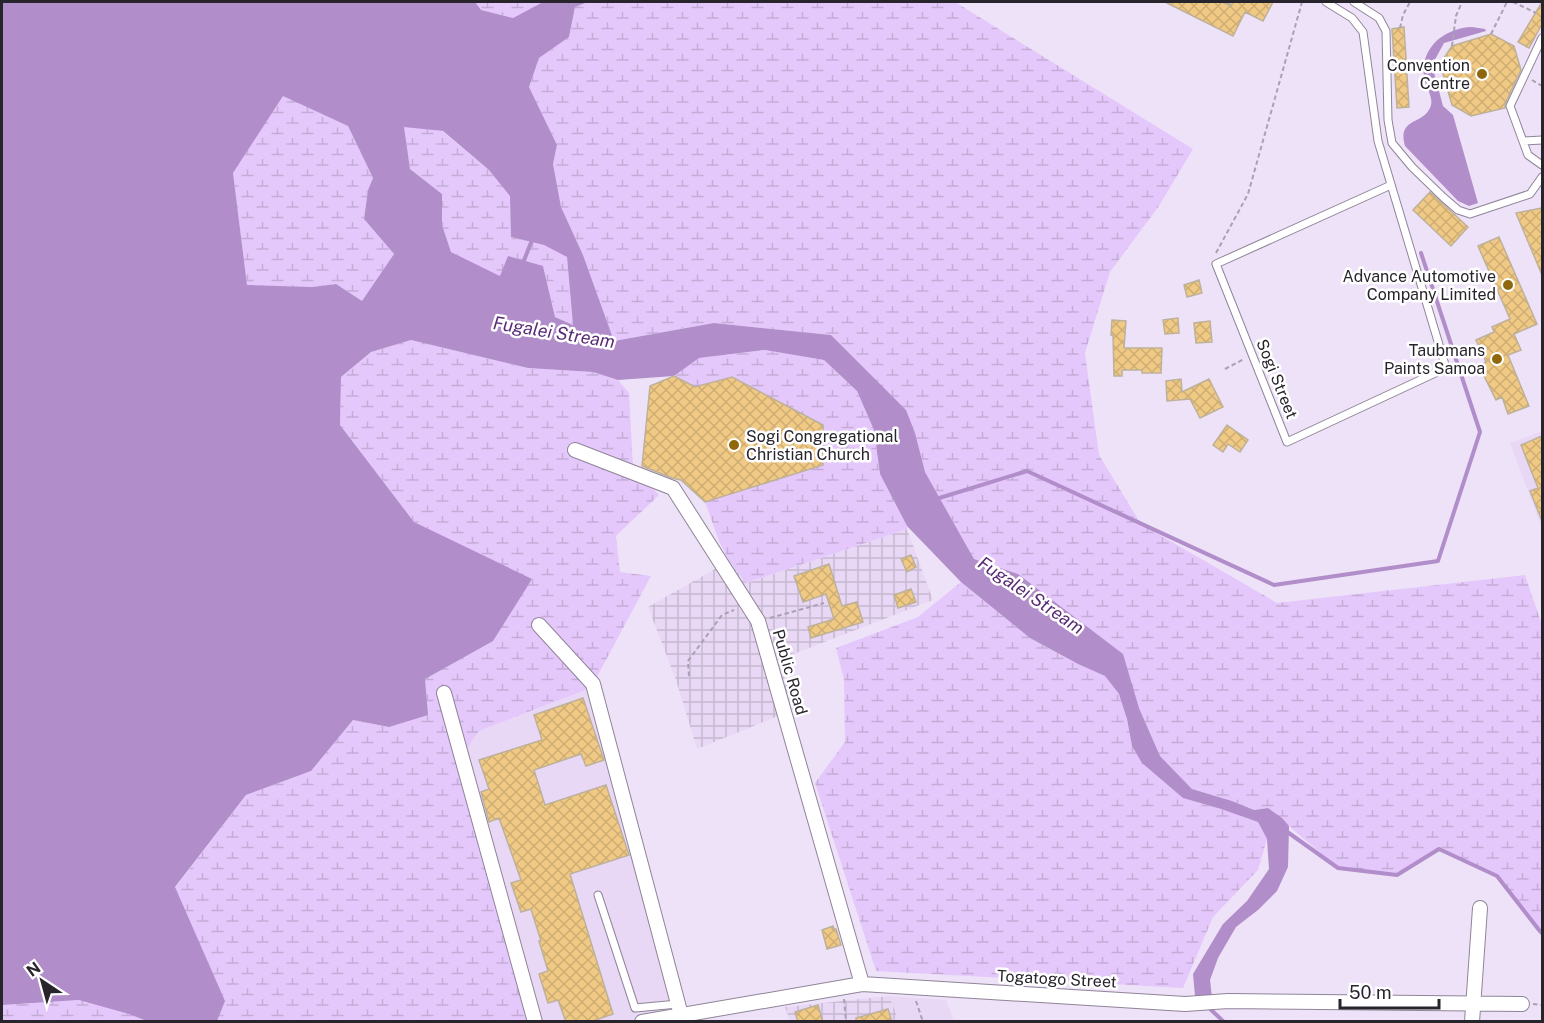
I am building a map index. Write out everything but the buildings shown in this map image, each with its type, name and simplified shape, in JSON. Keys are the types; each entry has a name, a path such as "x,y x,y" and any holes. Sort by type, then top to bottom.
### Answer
{"street":[{"name":"Public Road","path":"575,450 673,488 758,621 862,984"},
{"path":"539,625 593,684 680,1009"},
{"path":"444,693 535,1022"},
{"path":"1472,1022 1480,908"},
{"name":"Togatogo Street","path":"642,1022 680,1009 862,984 1185,1004 1228,1000 1515,1004"}],"lane":[{"name":"Sogi Street","path":"1326,2 1352,18 1363,32 1378,141 1446,368 1287,442 1216,264 1391,185"},
{"path":"1354,2 1379,18 1386,31 1392,143 1412,167 1443,197 1458,210 1470,214 1530,195 1542,177"},
{"path":"1542,38 1540,48 1510,106 1528,155 1542,165"},
{"path":"1522,141 1542,140"},
{"path":"598,895 635,1008 680,1009"}],"path":[{"path":"1215,254 1248,195 1302,2"},
{"path":"1400,28 1403,15 1410,2"},
{"path":"1452,46 1455,16 1462,2"},
{"path":"1491,34 1507,2"},
{"path":"1513,2 1536,13"},
{"path":"1225,369 1244,359 1246,353"},
{"path":"758,621 824,603"},
{"path":"689,676 688,661 722,615 747,604"},
{"path":"843,987 846,1022"},
{"path":"911,987 923,1022"}],"shaded area":[{"path":"1542,431 1542,528 1510,443"},
{"path":"907,529 933,600 778,660 795,709 697,749 676,680 648,607 729,561 747,583"},
{"path":"591,688 677,1012 624,1021 539,1021 465,751 479,731"},
{"path":"889,996 946,1000 954,1021 899,1021"},
{"path":"889,996 899,1021 790,1021 785,1007"}],"green space":[{"path":"475,2 543,2 513,18 480,10"},
{"path":"588,2 955,2 1193,149 1159,206 1110,272 1085,353 1099,455 1141,524 1277,603 1525,575 1542,625 1542,933 1497,876 1439,849 1397,875 1338,868 1268,808 1254,810 1192,789 1160,756 1139,708 1018,574 974,559 925,472 831,335 714,323 614,341 583,255 561,207 553,164 557,145 529,87 539,58 569,37 575,7"},
{"path":"283,95 348,126 373,178 368,190 364,219 394,254 362,302 336,284 312,287 247,286 233,173"},
{"path":"403,126 442,131 489,170 511,196 511,237 544,245 567,257 573,325 555,317 543,266 500,276 451,252 442,225 442,194 410,169"},
{"path":"411,340 528,368 593,372 618,380 629,393 633,467 659,495 616,536 620,572 651,576 591,688 479,731 465,751 539,1021 2,1022 2,1005 80,1000 175,888 246,795 311,771 353,720 389,727 425,679 532,580 414,522 340,425 341,377 371,352"},
{"path":"765,350 824,360 857,391 874,430 880,474 907,529 746,583 729,561 705,502 823,465 823,425 732,377 695,387 674,376 699,358"},
{"path":"961,582 1030,638 1105,676 1119,694 1126,714 1132,746 1183,798 1258,822 1267,839 1258,870 1213,917 1183,988 876,971 815,783 845,742 844,680 836,648 918,617"}],"water":[{"path":"2,2 475,2 481,10 513,18 543,2 588,2 575,7 569,37 539,58 529,87 557,145 553,164 561,207 583,255 614,341 714,323 831,335 906,410 915,433 925,472 974,559 1018,574 1123,654 1139,708 1160,756 1192,789 1254,810 1268,808 1289,826 1288,867 1277,891 1236,927 1218,958 1210,980 1213,1006 1196,1007 1193,974 1223,924 1247,901 1269,869 1267,839 1258,822 1183,798 1142,763 1132,746 1119,694 1105,676 1030,638 961,582 907,526 880,474 874,430 857,391 824,360 765,350 699,358 674,376 618,380 593,372 528,368 411,340 371,352 341,377 340,425 414,522 532,579 493,641 425,679 428,715 389,727 353,720 311,771 246,795 175,887 225,1001 217,1021 147,1021 79,1000 2,1005","holes":["283,96 348,126 373,178 368,190 364,219 394,254 362,301 336,284 312,287 247,285 233,173","404,127 443,131 489,170 510,196 511,237 544,245 567,257 573,325 555,317 543,266 508,256 500,276 451,252 442,225 442,194 410,169"]},
{"path":"1472,27 1486,31 1444,43 1432,65 1443,106 1453,115 1478,203 1469,206 1458,201 1405,146 1403,137 1407,126 1422,117 1430,108 1431,96 1424,77 1424,67 1430,49 1443,36 1452,31"}],"waterway":[{"path":"523,263 532,240"},
{"path":"936,499 1027,471 1274,585 1438,561 1480,432 1421,253"},
{"name":"Fugalei Stream","path":"1286,831 1338,868 1397,875 1439,849 1497,876 1542,933"},
{"path":"1207,1006 1224,1022"}],"place":[{"name":"Convention Centre","path":"1482,74"},
{"name":"Advance Automotive Company Limited","path":"1508,285"},
{"name":"Taubmans Paints Samoa","path":"1497,359"},
{"name":"Sogi Congregational Christian Church","path":"734,445"}]}
